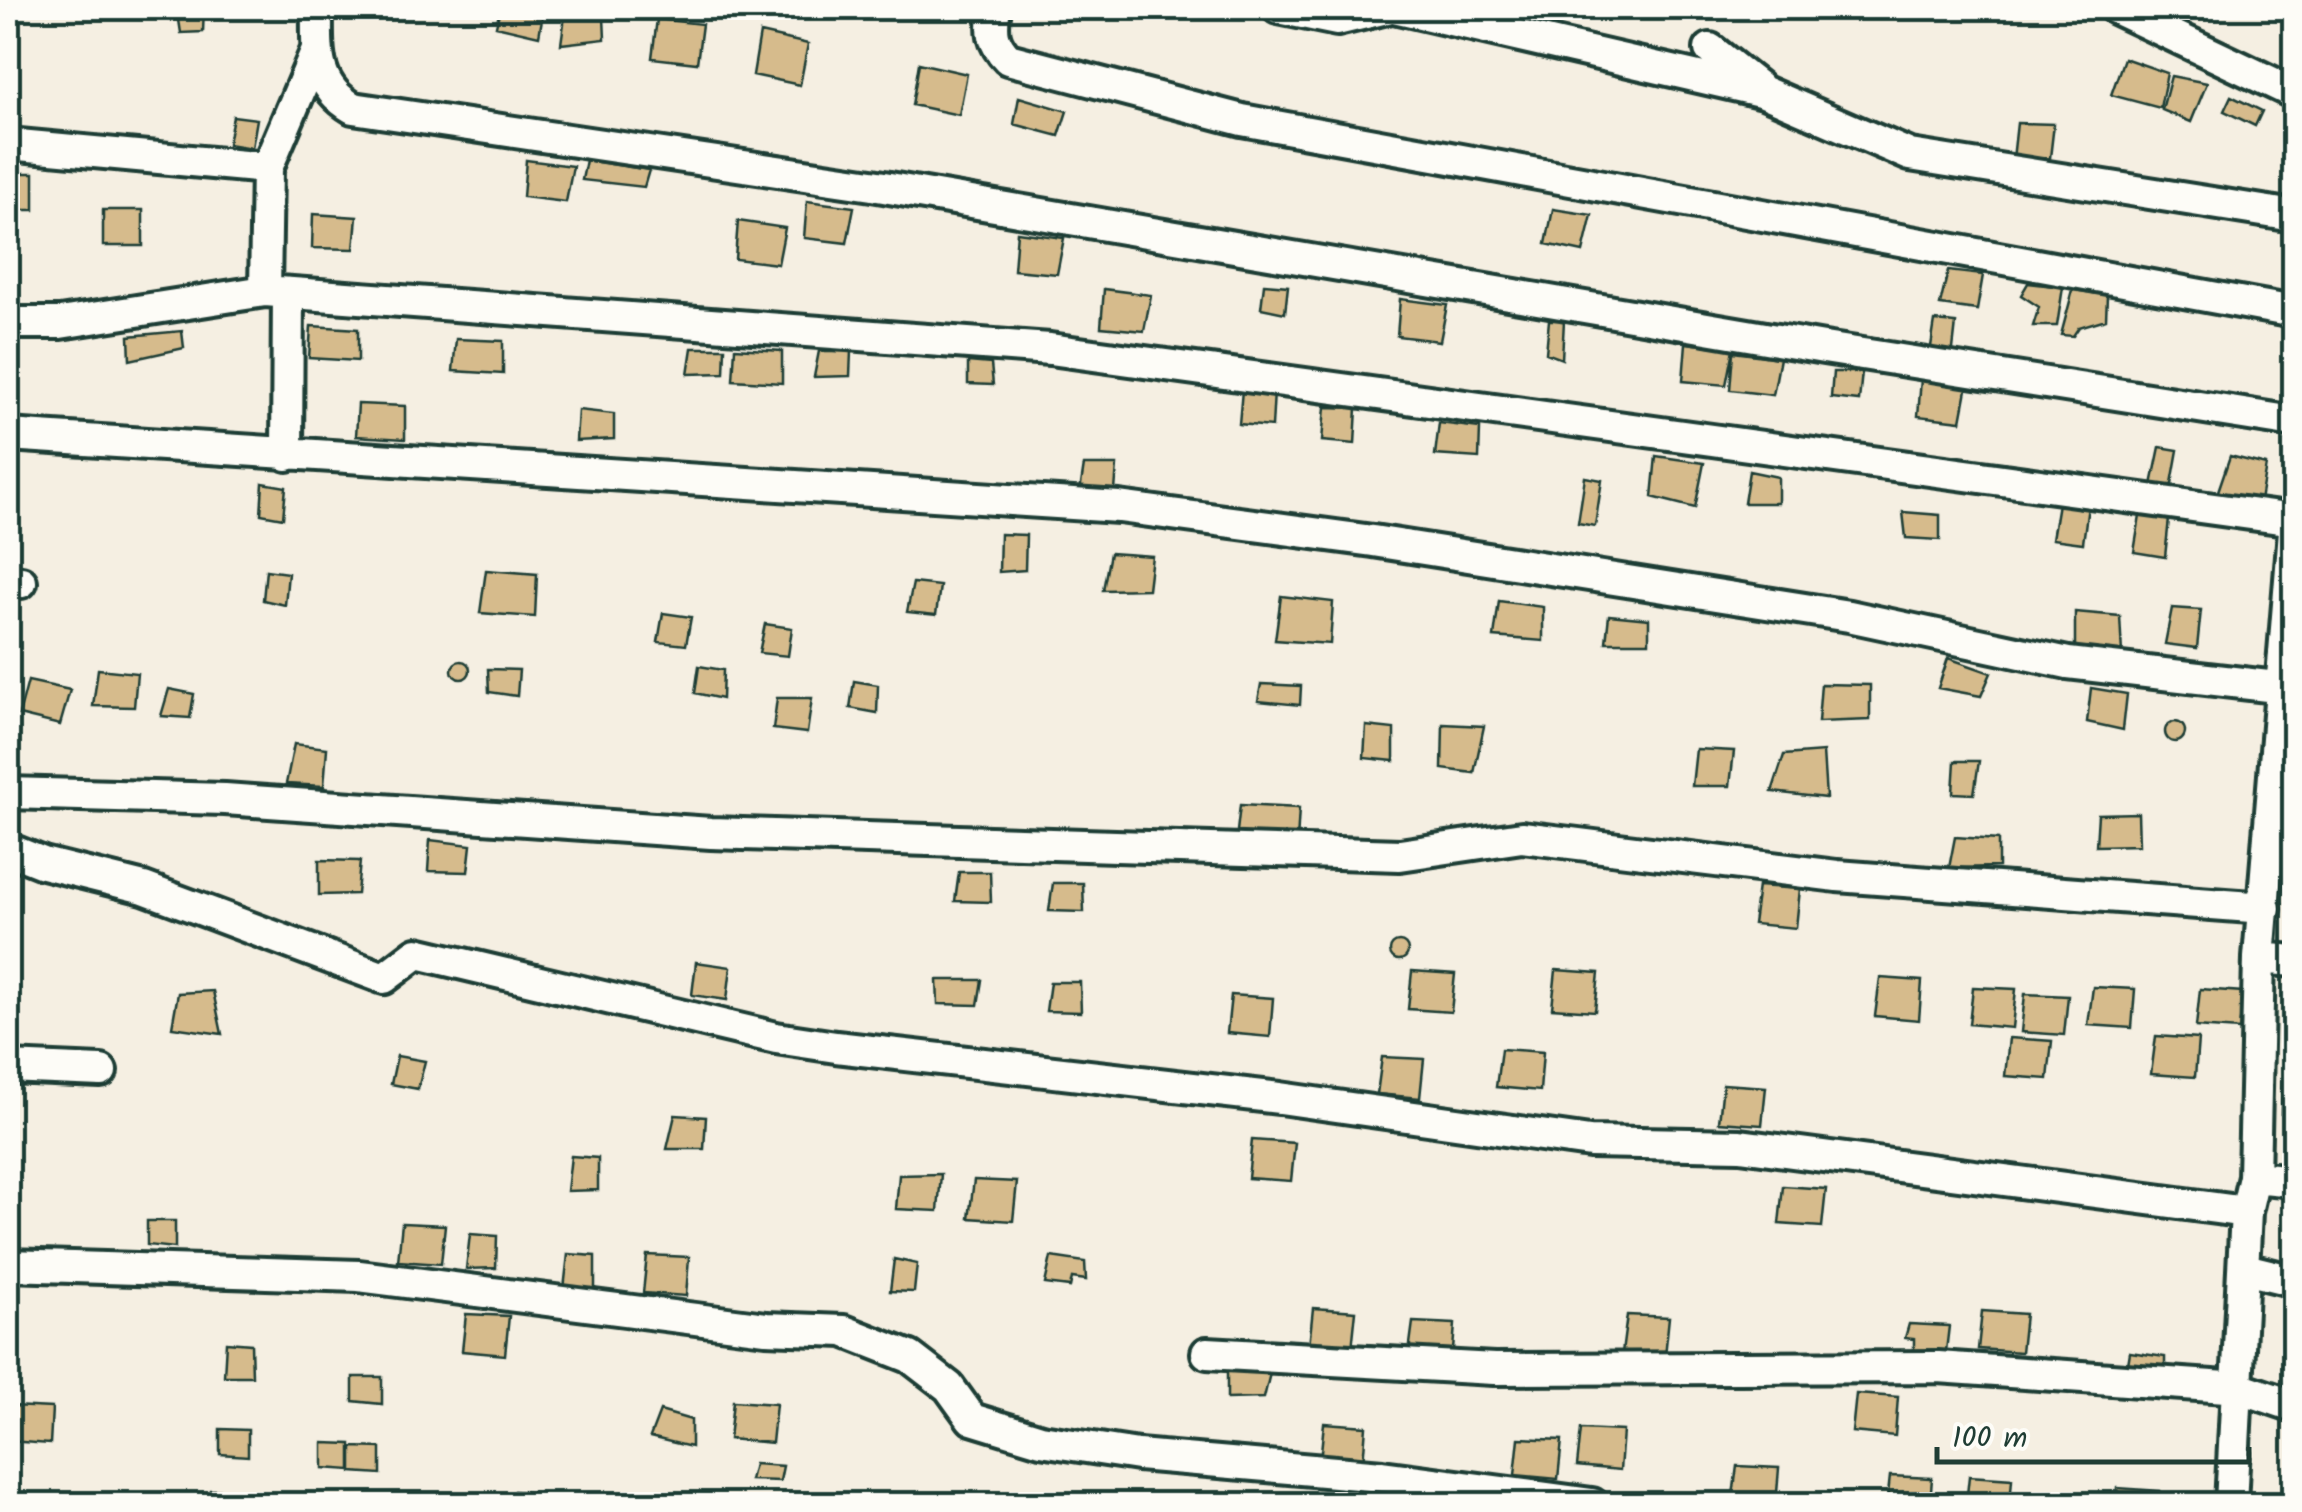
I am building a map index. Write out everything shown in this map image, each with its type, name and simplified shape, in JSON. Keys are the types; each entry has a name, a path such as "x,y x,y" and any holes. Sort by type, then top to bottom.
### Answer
{"street":[{"path":"316,8 320,73 333,96 352,108 872,185 1824,348 2294,422"},
{"path":"995,8 992,26 996,46 1008,60 1242,120 2294,312"},
{"path":"1278,8 1337,20 1387,8"},
{"path":"1398,8 1764,92 1910,155 2294,216"},
{"path":"2115,8 2294,93"},
{"path":"1710,49 1764,92"},
{"path":"287,455 267,168 318,50"},
{"path":"8,144 267,168"},
{"path":"8,322 60,324 277,292 1050,349 2294,520"},
{"path":"8,434 1119,507 1373,541 1848,616 2068,663 2289,688"},
{"path":"2232,1504 2246,1212 2254,1177 2259,958 2289,688 2294,531"},
{"path":"8,793 244,800 711,833 1380,855 1522,837 1837,876 2265,908"},
{"path":"8,849 43,863 144,888 384,978 417,953 776,1038 900,1056 1280,1098 1590,1142 1740,1146 2246,1212"},
{"path":"2259,958 2294,961"},
{"path":"8,1067 102,1071"},
{"path":"2254,1177 2294,1181"},
{"path":"8,1266 358,1276 766,1328 844,1331 910,1357 949,1386 972,1419 1042,1440 1138,1455 1382,1476 1592,1504"},
{"path":"2245,1270 2294,1281"},
{"path":"1207,1353 1494,1370 1938,1367 2240,1388 2294,1406"}],"building":[{"path":"144,8 204,8 203,32 181,33 179,20 142,16"},
{"path":"500,8 544,8 539,36 496,26"},
{"path":"565,16 604,17 605,39 561,44"},
{"path":"657,19 702,24 697,63 652,58"},
{"path":"760,33 808,44 800,85 753,75"},
{"path":"2124,58 2167,73 2160,108 2111,95"},
{"path":"919,63 967,74 959,115 912,105"},
{"path":"2171,76 2207,83 2191,122 2162,110"},
{"path":"2231,96 2262,111 2255,126 2224,111"},
{"path":"1019,97 1067,111 1059,136 1014,124"},
{"path":"233,116 257,119 252,148 228,144"},
{"path":"2017,123 2054,124 2050,158 2013,159"},
{"path":"526,160 573,166 566,202 523,197"},
{"path":"586,160 649,170 644,187 582,180"},
{"path":"8,173 34,173 34,210 8,210"},
{"path":"807,201 854,207 847,243 804,238"},
{"path":"1553,209 1592,215 1583,252 1546,244"},
{"path":"103,210 143,210 143,246 103,246"},
{"path":"313,214 357,217 354,249 312,248"},
{"path":"738,221 785,228 778,264 735,259"},
{"path":"1017,232 1064,238 1057,274 1014,270"},
{"path":"1948,271 1983,275 1977,310 1940,305"},
{"path":"2028,283 2063,287 2057,326 2033,326 2039,307 2021,295"},
{"path":"1264,284 1288,286 1285,313 1261,308"},
{"path":"1104,289 1151,295 1144,331 1101,327"},
{"path":"2073,290 2107,295 2106,319 2079,327 2073,336 2061,335"},
{"path":"1400,299 1447,305 1440,341 1397,336"},
{"path":"1549,320 1564,320 1562,359 1546,353"},
{"path":"1935,321 1956,323 1952,358 1930,353"},
{"path":"311,326 358,329 358,361 309,358"},
{"path":"182,331 184,348 130,360 129,336"},
{"path":"456,339 503,341 503,374 453,371"},
{"path":"1686,343 1733,349 1726,385 1683,381"},
{"path":"692,348 725,348 724,373 688,374"},
{"path":"735,348 782,351 782,383 733,380"},
{"path":"819,351 851,351 850,376 814,377"},
{"path":"1733,352 1780,358 1773,395 1730,390"},
{"path":"968,362 991,364 993,385 968,384"},
{"path":"1833,372 1862,372 1859,401 1831,398"},
{"path":"1921,379 1968,384 1961,421 1918,416"},
{"path":"1242,390 1274,391 1272,427 1239,424"},
{"path":"358,404 405,406 405,439 356,436"},
{"path":"1325,407 1357,408 1355,444 1322,441"},
{"path":"578,410 614,414 614,439 576,441"},
{"path":"1439,423 1480,428 1479,458 1435,455"},
{"path":"2160,447 2178,450 2171,489 2152,485"},
{"path":"1656,456 1704,463 1695,508 1652,497"},
{"path":"2230,456 2266,465 2260,501 2216,497"},
{"path":"1084,465 1117,465 1115,491 1080,491"},
{"path":"1749,471 1778,477 1778,503 1744,503"},
{"path":"1585,477 1602,480 1595,526 1578,523"},
{"path":"263,483 286,487 283,518 261,514"},
{"path":"2058,503 2088,506 2083,543 2052,539"},
{"path":"1903,512 1940,515 1940,540 1906,538"},
{"path":"2140,516 2169,519 2165,557 2134,552"},
{"path":"1000,534 1026,535 1025,570 999,572"},
{"path":"1110,553 1152,556 1148,589 1103,590"},
{"path":"266,570 288,573 285,605 263,600"},
{"path":"486,570 537,574 535,617 480,613"},
{"path":"913,583 940,586 936,615 907,612"},
{"path":"1281,596 1333,602 1330,644 1275,640"},
{"path":"1499,601 1543,607 1543,641 1494,637"},
{"path":"2172,608 2201,610 2197,648 2165,644"},
{"path":"2075,612 2120,616 2122,654 2075,647"},
{"path":"663,613 691,617 686,645 658,642"},
{"path":"1609,615 1649,619 1649,642 1606,642"},
{"path":"765,624 792,628 788,656 759,653"},
{"path":"1948,658 1991,673 1981,696 1938,688"},
{"path":"461,661 470,670 461,679 452,670"},
{"path":"699,666 723,670 722,699 695,693"},
{"path":"98,669 137,673 134,707 93,706"},
{"path":"488,669 519,670 517,696 489,692"},
{"path":"28,681 70,690 60,725 19,715"},
{"path":"854,681 878,685 877,713 850,708"},
{"path":"1261,684 1301,686 1300,705 1258,701"},
{"path":"1821,684 1870,685 1870,720 1818,722"},
{"path":"2091,688 2127,694 2123,730 2087,722"},
{"path":"169,689 194,694 190,718 161,716"},
{"path":"777,698 812,698 807,733 773,729"},
{"path":"2175,722 2185,732 2175,742 2165,732"},
{"path":"1443,724 1484,726 1474,773 1442,769"},
{"path":"1366,726 1394,729 1394,761 1364,758"},
{"path":"294,744 327,748 324,786 286,784"},
{"path":"1696,749 1734,751 1730,786 1692,786"},
{"path":"1823,752 1826,798 1772,792 1784,755"},
{"path":"1955,761 1979,761 1974,794 1953,793"},
{"path":"1240,805 1299,808 1297,842 1236,840"},
{"path":"2138,813 2139,845 2096,846 2098,814"},
{"path":"1955,837 1998,840 1998,867 1949,868"},
{"path":"430,840 471,845 468,872 428,871"},
{"path":"319,860 360,861 357,894 319,895"},
{"path":"959,872 990,872 991,902 955,901"},
{"path":"1053,883 1083,883 1084,912 1049,911"},
{"path":"1758,886 1800,889 1796,928 1753,924"},
{"path":"1399,942 1408,951 1399,960 1390,951"},
{"path":"696,962 731,967 727,1000 692,995"},
{"path":"1556,970 1599,973 1595,1011 1552,1008"},
{"path":"1412,971 1455,974 1451,1012 1408,1009"},
{"path":"1880,978 1922,981 1919,1020 1875,1016"},
{"path":"937,980 982,980 978,1005 938,1004"},
{"path":"1050,982 1080,982 1081,1012 1046,1011"},
{"path":"1973,987 2016,989 2012,1028 1969,1024"},
{"path":"2093,987 2135,989 2132,1028 2088,1025"},
{"path":"2200,989 2243,992 2239,1030 2196,1027"},
{"path":"213,991 222,1034 172,1027 178,993"},
{"path":"2025,994 2068,996 2064,1035 2021,1032"},
{"path":"1231,995 1273,998 1270,1037 1227,1033"},
{"path":"2156,1036 2198,1039 2195,1077 2151,1074"},
{"path":"2009,1038 2052,1041 2048,1079 2005,1076"},
{"path":"1501,1049 1543,1052 1540,1091 1496,1087"},
{"path":"397,1056 425,1061 418,1089 391,1084"},
{"path":"1382,1057 1424,1059 1420,1098 1377,1094"},
{"path":"2282,1082 2294,1084 2294,1116 2281,1114"},
{"path":"1723,1084 1766,1087 1762,1125 1719,1122"},
{"path":"675,1115 706,1117 704,1149 667,1149"},
{"path":"1252,1140 1295,1143 1291,1181 1248,1178"},
{"path":"571,1156 598,1158 598,1190 567,1191"},
{"path":"941,1174 938,1211 896,1209 899,1175"},
{"path":"974,1180 1017,1182 1013,1221 969,1218"},
{"path":"1783,1186 1826,1189 1822,1227 1779,1224"},
{"path":"147,1221 175,1221 175,1248 147,1245"},
{"path":"402,1223 445,1225 441,1264 398,1261"},
{"path":"470,1234 497,1236 496,1268 466,1269"},
{"path":"568,1254 595,1256 595,1288 564,1289"},
{"path":"647,1255 689,1257 686,1296 643,1293"},
{"path":"1051,1257 1085,1262 1086,1280 1072,1278 1070,1287 1045,1284"},
{"path":"894,1259 917,1264 914,1292 890,1291"},
{"path":"1313,1308 1356,1311 1352,1349 1309,1346"},
{"path":"1982,1311 2025,1314 2021,1352 1978,1349"},
{"path":"466,1314 509,1316 505,1355 462,1351"},
{"path":"1627,1315 1669,1317 1665,1356 1622,1353"},
{"path":"1413,1322 1455,1324 1452,1363 1408,1359"},
{"path":"1909,1324 1949,1326 1945,1360 1914,1358 1914,1339 1905,1338"},
{"path":"226,1342 251,1344 252,1376 224,1376"},
{"path":"2130,1352 2165,1357 2165,1370 2127,1370"},
{"path":"1227,1371 1270,1373 1264,1398 1227,1399"},
{"path":"353,1377 382,1377 382,1404 353,1401"},
{"path":"1856,1394 1898,1397 1895,1436 1852,1432"},
{"path":"733,1401 776,1404 772,1443 729,1439"},
{"path":"11,1406 52,1408 50,1444 8,1441"},
{"path":"660,1411 691,1420 691,1447 650,1437"},
{"path":"1324,1423 1366,1426 1363,1464 1320,1461"},
{"path":"220,1429 248,1430 248,1456 220,1454"},
{"path":"1581,1429 1623,1431 1620,1470 1577,1466"},
{"path":"1519,1438 1562,1440 1558,1479 1515,1475"},
{"path":"323,1443 351,1444 351,1470 323,1468"},
{"path":"352,1447 381,1448 381,1474 352,1472"},
{"path":"754,1464 783,1466 780,1481 750,1480"},
{"path":"1737,1466 1779,1468 1776,1504 1732,1503"},
{"path":"1890,1476 1932,1478 1930,1504 1887,1504"},
{"path":"1969,1476 2012,1479 2010,1504 1966,1504"},
{"path":"2117,1488 2160,1491 2159,1504 2115,1504"},
{"path":"210,1490 224,1490 223,1504 209,1504"},
{"path":"514,1491 542,1493 541,1504 510,1504"},
{"path":"551,1497 580,1498 579,1504 549,1504"},
{"path":"601,1497 629,1501 629,1504 599,1504"}]}
